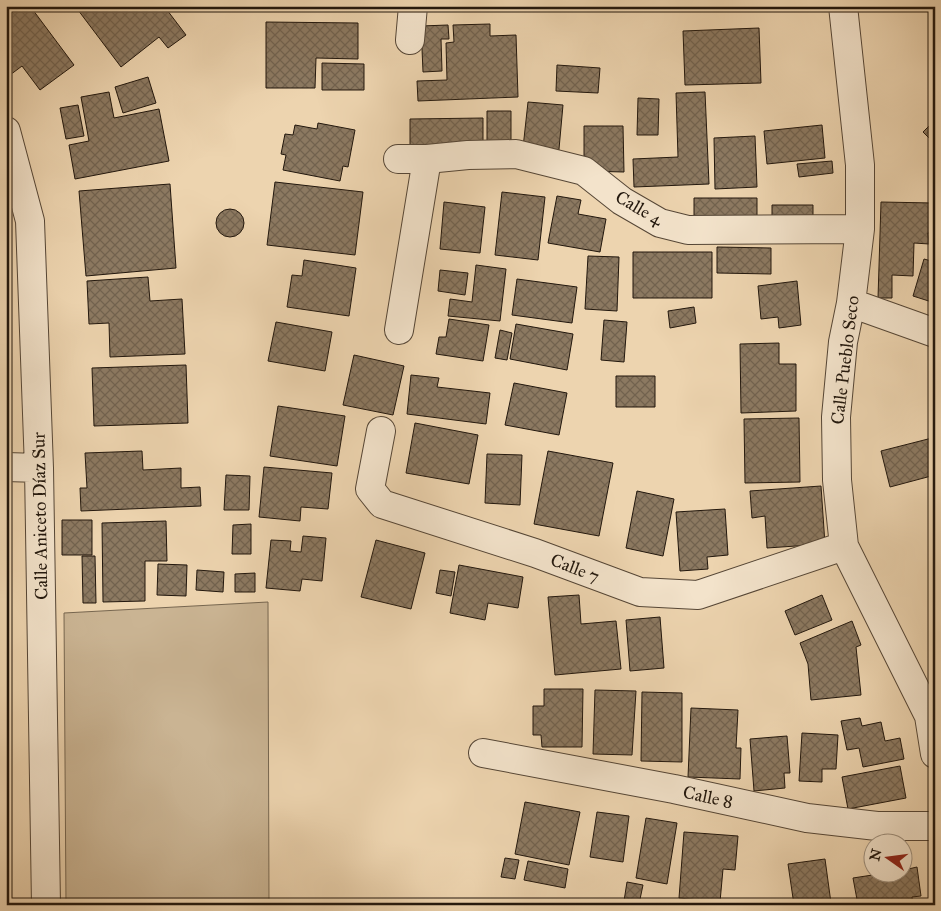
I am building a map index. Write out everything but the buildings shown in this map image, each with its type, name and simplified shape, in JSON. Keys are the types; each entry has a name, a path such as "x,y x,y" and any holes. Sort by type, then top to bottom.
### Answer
{"street":[{"path":"410,40 413,6"},
{"name":"Calle Pueblo Seco","path":"843,6 860,165 860,229 851,303 843,342 836,417 837,480 844,546 929,716 935,754"},
{"name":"Calle Aniceto Díaz Sur","path":"6,131 30,221 39,468 46,905"},
{"name":"Calle 4","path":"398,160 428,160 468,155 516,154 584,171 622,201 660,223 688,230 860,229"},
{"path":"399,330 428,160"},
{"path":"851,303 935,333"},
{"name":"Calle 7","path":"381,431 370,489 382,504 535,553 640,592 698,595 844,546"},
{"path":"6,467 39,468"},
{"name":"Calle 8","path":"483,753 807,818 877,826 935,826"}],"shaded area":[{"path":"268,602 269,905 66,905 64,613"}]}
